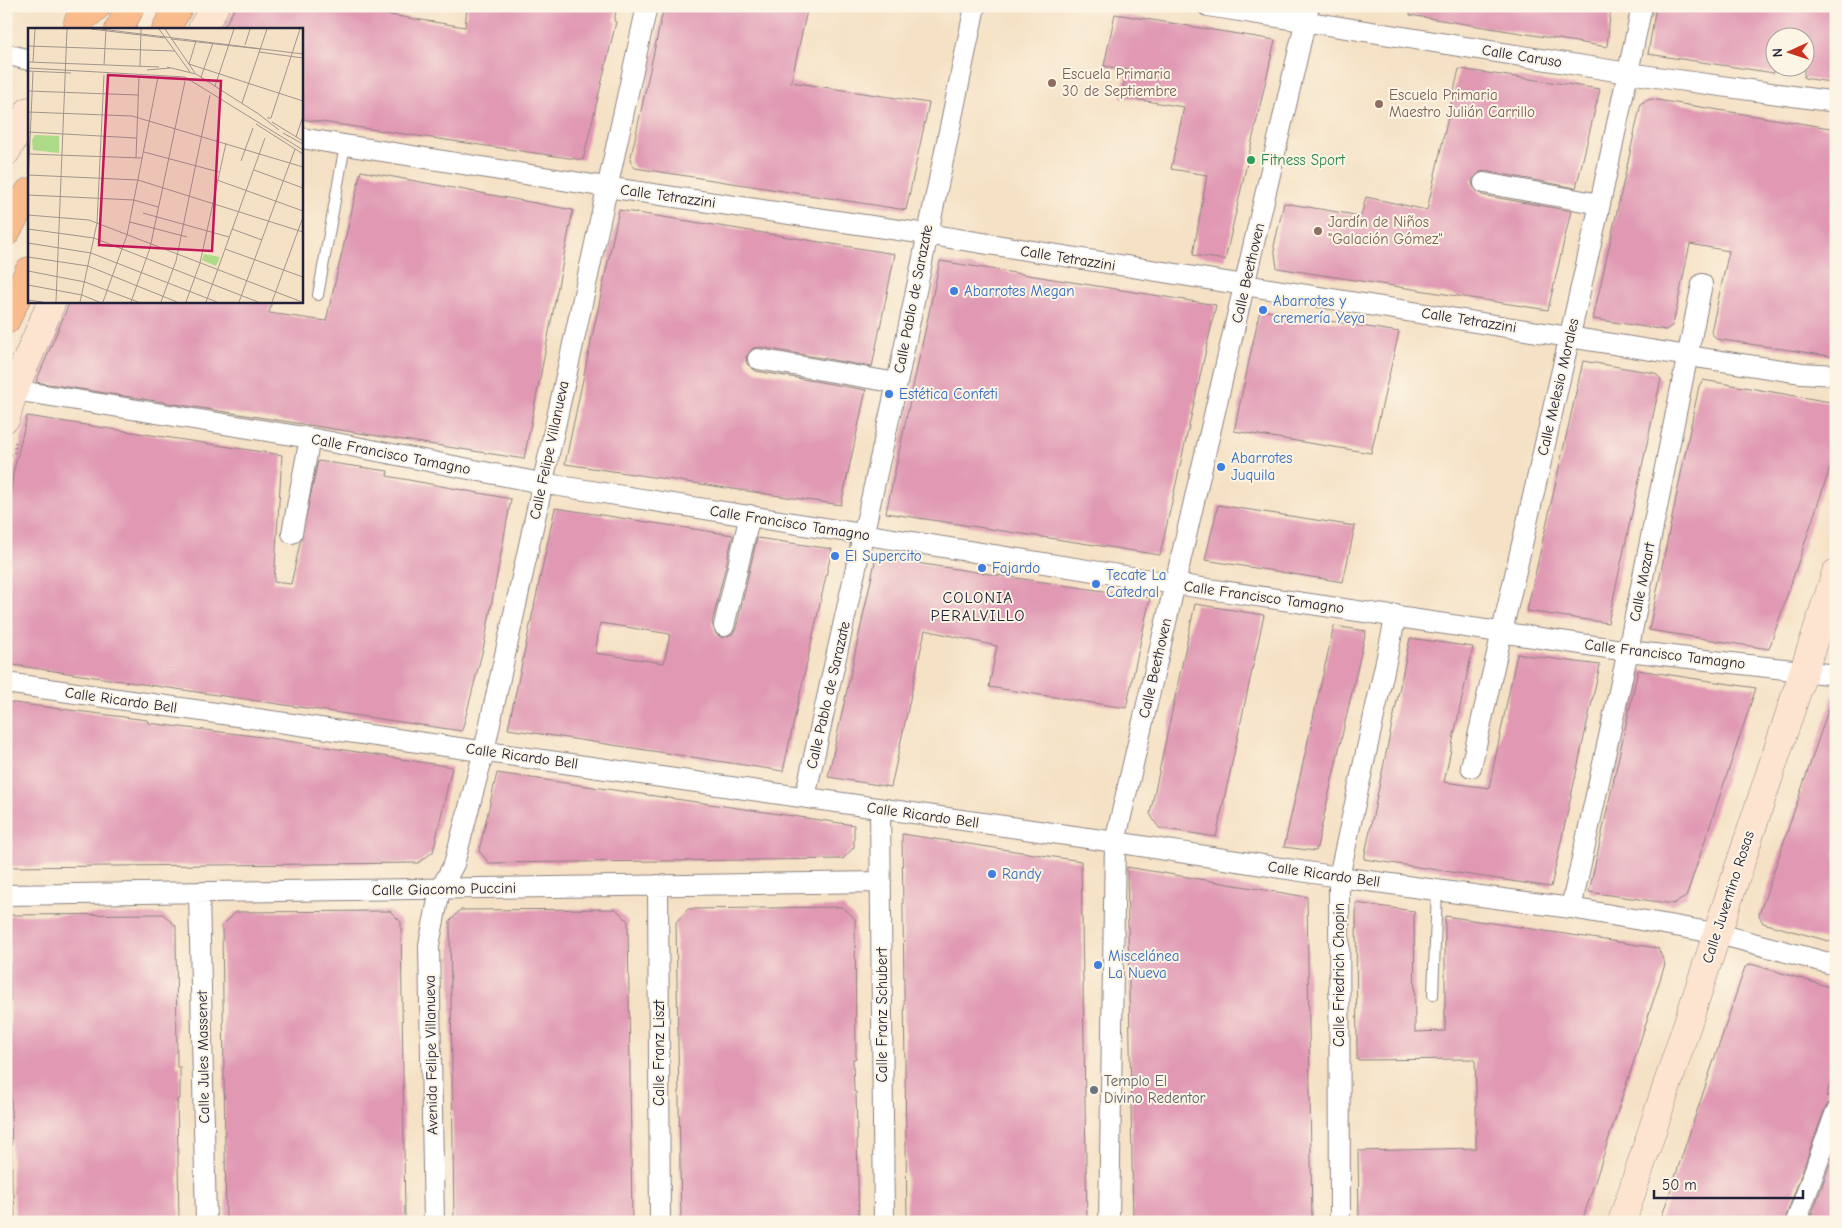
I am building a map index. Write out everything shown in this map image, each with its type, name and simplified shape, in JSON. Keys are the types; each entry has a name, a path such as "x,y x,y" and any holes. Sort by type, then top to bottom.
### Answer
{"highway":[{"path":"120,28 132,6"},
{"path":"167,28 179,6"},
{"path":"6,232 28,194"},
{"path":"6,320 28,273"}],"street":[{"path":"203,28 215,6"},
{"name":"Calle Felipe Villanueva","path":"440,890 454,864 484,751 541,483 647,6"},
{"name":"Calle Pablo de Sarazate","path":"805,797 897,383 926,234 976,6"},
{"name":"Calle Caruso","path":"1208,6 1307,14 1628,72 1836,102"},
{"name":"Calle Melesio Morales","path":"1471,767 1600,204 1642,6"},
{"name":"Calle Beethoven","path":"1110,1222 1115,842 1307,14"},
{"path":"6,54 28,60"},
{"path":"6,152 28,113"},
{"name":"Calle Tetrazzini","path":"302,138 606,187 926,234 1688,356 1802,373 1836,376"},
{"path":"1484,183 1600,204"},
{"name":"Calle Mozart","path":"1571,908 1628,650 1702,284"},
{"path":"6,418 14,390 52,302"},
{"path":"758,359 897,383"},
{"name":"Calle Francisco Tamagno","path":"14,390 310,438 541,483 1175,584 1396,615 1503,633 1836,676"},
{"path":"292,533 310,438"},
{"path":"724,626 750,515"},
{"name":"Calle Juventino Rosas","path":"1622,1222 1836,573"},
{"name":"Calle Friedrich Chopin","path":"1340,1222 1339,877 1396,615"},
{"name":"Calle Ricardo Bell","path":"6,684 805,797 1339,877 1571,908 1716,933 1836,965"},
{"name":"Calle Franz Schubert","path":"880,809 884,1222"},
{"name":"Calle Giacomo Puccini","path":"6,895 881,882"},
{"name":"Calle Franz Liszt","path":"658,885 660,1222"},
{"name":"Avenida Felipe Villanueva","path":"434,1222 429,946 440,890"},
{"name":"Calle Jules Massenet","path":"199,892 206,1222"},
{"path":"1796,1222 1836,1112"}],"lane":[{"path":"318,295 346,145"},
{"path":"1433,995 1437,889"}],"path":[{"path":"6,454 14,455"}],"building":[{"path":"236,6 334,6 465,27 467,6 617,6 614,21 616,22 583,160 302,119 302,28 224,28"},
{"path":"664,6 808,6 791,82 929,103 906,210 635,168 630,161"},
{"path":"1411,6 1611,6 1607,47 1410,15"},
{"path":"1656,6 1836,6 1836,83 1804,78 1814,78 1814,28 1764,28 1764,71 1648,54"},
{"path":"1115,14 1275,40 1225,260 1193,255 1207,175 1171,169 1184,107 1121,97 1127,70 1104,66"},
{"path":"1459,69 1600,89 1576,188 1486,171 1480,172 1472,180 1473,187 1482,195 1571,211 1548,310 1277,268 1274,246 1284,203 1361,216 1366,197 1427,210"},
{"path":"1651,99 1836,129 1836,357 1716,339 1711,332 1729,251 1690,244 1673,325 1666,330 1593,319 1641,103"},
{"path":"361,171 573,210 524,459 36,382 70,302 272,302 269,313 326,321"},
{"path":"619,210 895,254 872,367 760,347 753,348 746,357 747,364 756,371 866,390 841,505 565,464"},
{"path":"940,261 1216,305 1160,555 886,513"},
{"path":"1260,310 1399,332 1371,453 1234,431"},
{"path":"1583,361 1655,373 1661,379 1608,623 1527,611"},
{"path":"1703,380 1836,403 1836,450 1769,649 1649,630 1699,386"},
{"path":"27,416 282,455 274,582 291,584 318,461 388,471 387,476 511,499 484,645 462,731 6,664 6,534 13,474"},
{"path":"1218,505 1355,526 1343,582 1205,560"},
{"path":"555,508 733,535 712,623 716,634 722,638 732,634 736,629 757,538 832,549 783,771 508,729","holes":["600,623 670,634 664,663 595,653"]},
{"path":"876,557 1150,598 1126,708 989,687 997,646 925,630 891,787 828,777"},
{"path":"1195,604 1264,615 1216,837 1159,828 1150,814"},
{"path":"1334,626 1366,631 1316,851 1284,847"},
{"path":"1410,638 1473,647 1444,782 1489,788 1517,654 1600,665 1551,887 1364,859"},
{"path":"1638,670 1756,688 1686,897 1673,904 1589,892"},
{"path":"1833,696 1836,697 1836,943 1763,923 1759,915"},
{"path":"7,702 147,720 148,723 262,737 452,767 433,852 418,863 9,867"},
{"path":"497,773 854,825 854,847 843,859 489,863 479,851"},
{"path":"902,834 1081,861 1087,1222 907,1222"},
{"path":"1127,867 1307,897 1312,1222 1133,1222"},
{"path":"1356,903 1414,911 1415,1032 1445,1031 1445,916 1658,948 1665,964 1582,1222 1359,1222 1358,1151 1476,1148 1476,1090 1475,1059 1357,1060"},
{"path":"843,907 855,919 856,1058 853,1059 854,1092 856,1092 859,1222 681,1222 676,922 688,909"},
{"path":"616,909 628,921 632,1222 454,1222 450,921 460,910"},
{"path":"390,911 401,922 405,1222 226,1222 222,926 236,912"},
{"path":"163,914 176,926 177,1067 180,1067 180,1099 177,1099 179,1222 15,1222 14,1194 12,1193 9,915"},
{"path":"1751,964 1836,989 1836,1068 1826,1096 1836,1098 1836,1100 1829,1103 1825,1108 1784,1222 1660,1222 1745,967"},
{"path":"1836,1147 1836,1222 1809,1222"}],"place":[{"name":"Escuela Primaria 30 de Septiembre","path":"1052,83"},
{"name":"Escuela Primaria Maestro Julián Carrillo","path":"1379,104"},
{"name":"Fitness Sport","path":"1251,160"},
{"name":"Jardín de Niños \"Galación Gómez\"","path":"1318,231"},
{"name":"Abarrotes Megan","path":"954,291"},
{"name":"Abarrotes y cremería Yeya","path":"1263,310"},
{"name":"Estética Confeti","path":"889,394"},
{"name":"Abarrotes Juquila","path":"1221,467"},
{"name":"El Supercito","path":"835,556"},
{"name":"Fajardo","path":"982,568"},
{"name":"Tecate La Catedral","path":"1096,584"},
{"name":"Randy","path":"992,874"},
{"name":"Miscelánea La Nueva","path":"1098,965"},
{"name":"Templo El Divino Redentor","path":"1094,1090"}],"district":[{"name":"COLONIA PERALVILLO","path":"978,607"}]}
